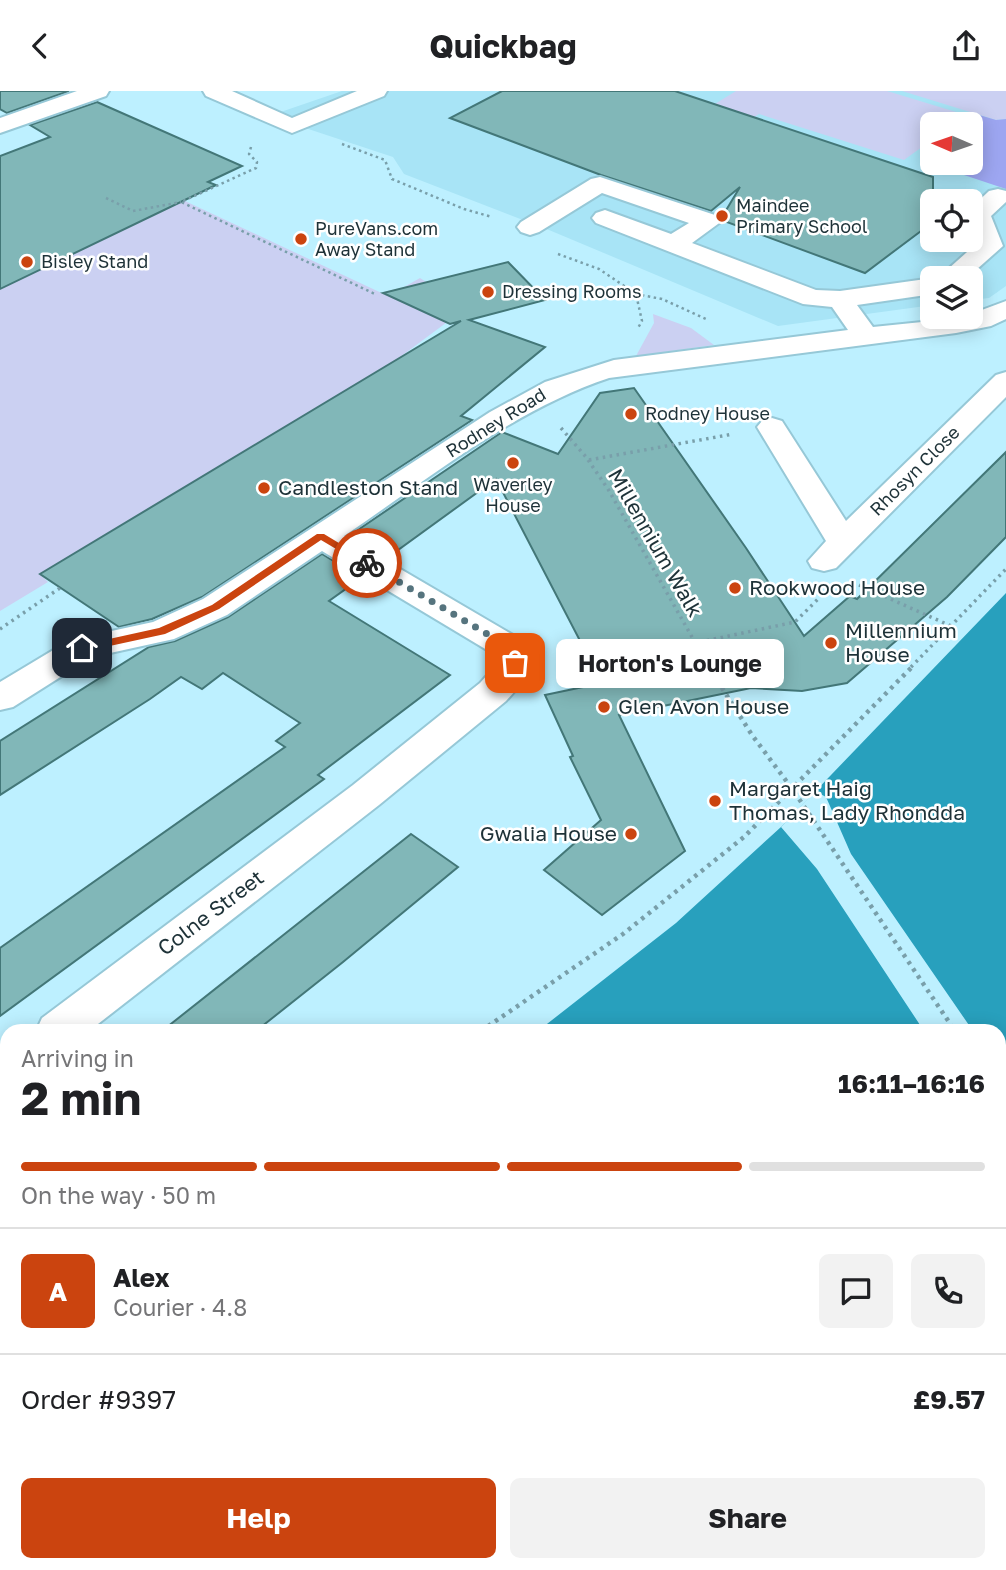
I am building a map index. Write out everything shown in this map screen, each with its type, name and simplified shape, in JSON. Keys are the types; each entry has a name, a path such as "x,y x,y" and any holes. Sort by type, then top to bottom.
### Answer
{"street":[{"path":"0,127 97,91"},
{"path":"214,91 292,126 376,91"},
{"path":"530,227 600,184 709,221 673,244"},
{"path":"966,266 990,246 978,215 998,196"},
{"path":"605,218 812,298 840,299 920,288"},
{"path":"840,299 867,338"},
{"path":"994,314 1006,338"},
{"name":"Rodney Road","path":"0,698 82,648 162,631 215,607 521,405 544,391 580,377 614,368 752,349 867,338 994,314"},
{"name":"Rhosyn Close","path":"835,560 1006,381"},
{"path":"772,427 835,560"},
{"path":"321,536 513,650 513,668"},
{"name":"Colne Street","path":"66,1024 366,795 493,692 513,668"}],"path":[{"path":"292,126 385,160 392,179 464,209 530,227 536,245 599,269 636,294 662,299 701,315 752,349"},
{"path":"106,198 133,211 181,202 209,186 229,181 256,168 257,162 249,155"},
{"path":"181,202 377,295"},
{"path":"614,368 642,321 636,294"},
{"name":"Millennium Walk","path":"521,405 562,429 589,460 695,643 763,753 793,790 950,1024"},
{"path":"589,460 772,427"},
{"path":"513,668 585,677 683,656 695,643 795,622 835,560 951,626"},
{"path":"491,1024 623,934 744,837 793,790 1006,569"},
{"path":"0,629 60,588"}],"shaded area":[{"name":"Maindee Primary School","path":"342,91 1006,91 1006,286 989,298 983,299 983,266 920,266 920,307 778,326 549,230 404,174 393,157 269,116"},
{"path":"736,91 887,91 956,112 920,112 920,148 904,160 759,114 736,129 710,107"},
{"path":"902,91 1006,91 1006,119 996,120 984,116 984,112 970,112"},
{"path":"984,116 996,120 1006,119 1006,189 964,175 984,175"},
{"path":"185,201 388,296 420,278 431,285 458,314 392,363 40,574 48,582 0,611 0,289 168,206"},
{"path":"653,314 691,328 714,345 636,356 654,323"},
{"path":"1006,593 1006,1024 547,1024 676,923 781,827"}],"pier":[{"path":"815,791 826,797 851,854 968,1024 919,1024 817,869 781,827"}],"building":[{"path":"0,91 69,91 7,113 0,109"},
{"path":"502,91 675,91 920,173 920,175 933,177 933,189 920,189 920,232 865,273 724,221 722,217 740,187 711,211 601,175 450,118"},
{"path":"97,102 242,166 208,182 216,185 0,289 0,156 50,137 30,125"},
{"name":"Candleston Stand","path":"508,262 545,300 469,320 545,347 461,416 472,420 202,597 152,619 119,627 40,574 461,321 450,324 383,293"},
{"path":"634,388 804,636 850,596 857,599 1006,452 1006,537 947,597 847,683 802,691 751,688 619,715 685,851 602,915 544,870 601,820 570,757 573,756 545,695 602,683 496,479 387,558 349,536 502,432 558,454 600,393"},
{"path":"322,554 361,578 329,601 450,675 318,775 324,779 0,1016 0,948 285,747 276,741 300,723 223,673 202,689 181,677 0,795 0,741 149,647 175,641 228,617"},
{"path":"411,834 458,867 265,1024 171,1024"}],"way so far":[{"path":"367,563 513,650 515,663"}],"place":[{"name":"Maindee Primary School","path":"722,216"},
{"name":"PureVans.com Away Stand","path":"301,239"},
{"name":"Bisley Stand","path":"27,262"},
{"name":"Dressing Rooms","path":"488,292"},
{"name":"Rodney House","path":"631,414"},
{"name":"Waverley House","path":"513,463"},
{"name":"Candleston Stand","path":"264,488"},
{"name":"Rookwood House","path":"735,588"},
{"name":"Millennium House","path":"831,643"},
{"name":"Horton's Lounge","path":"515,663"},
{"name":"Glen Avon House","path":"604,707"},
{"name":"Margaret Haig Thomas, Lady Rhondda","path":"715,801"},
{"name":"Gwalia House","path":"631,834"}],"route":[{"path":"82,648 162,631 215,607 321,536 367,563"}]}
